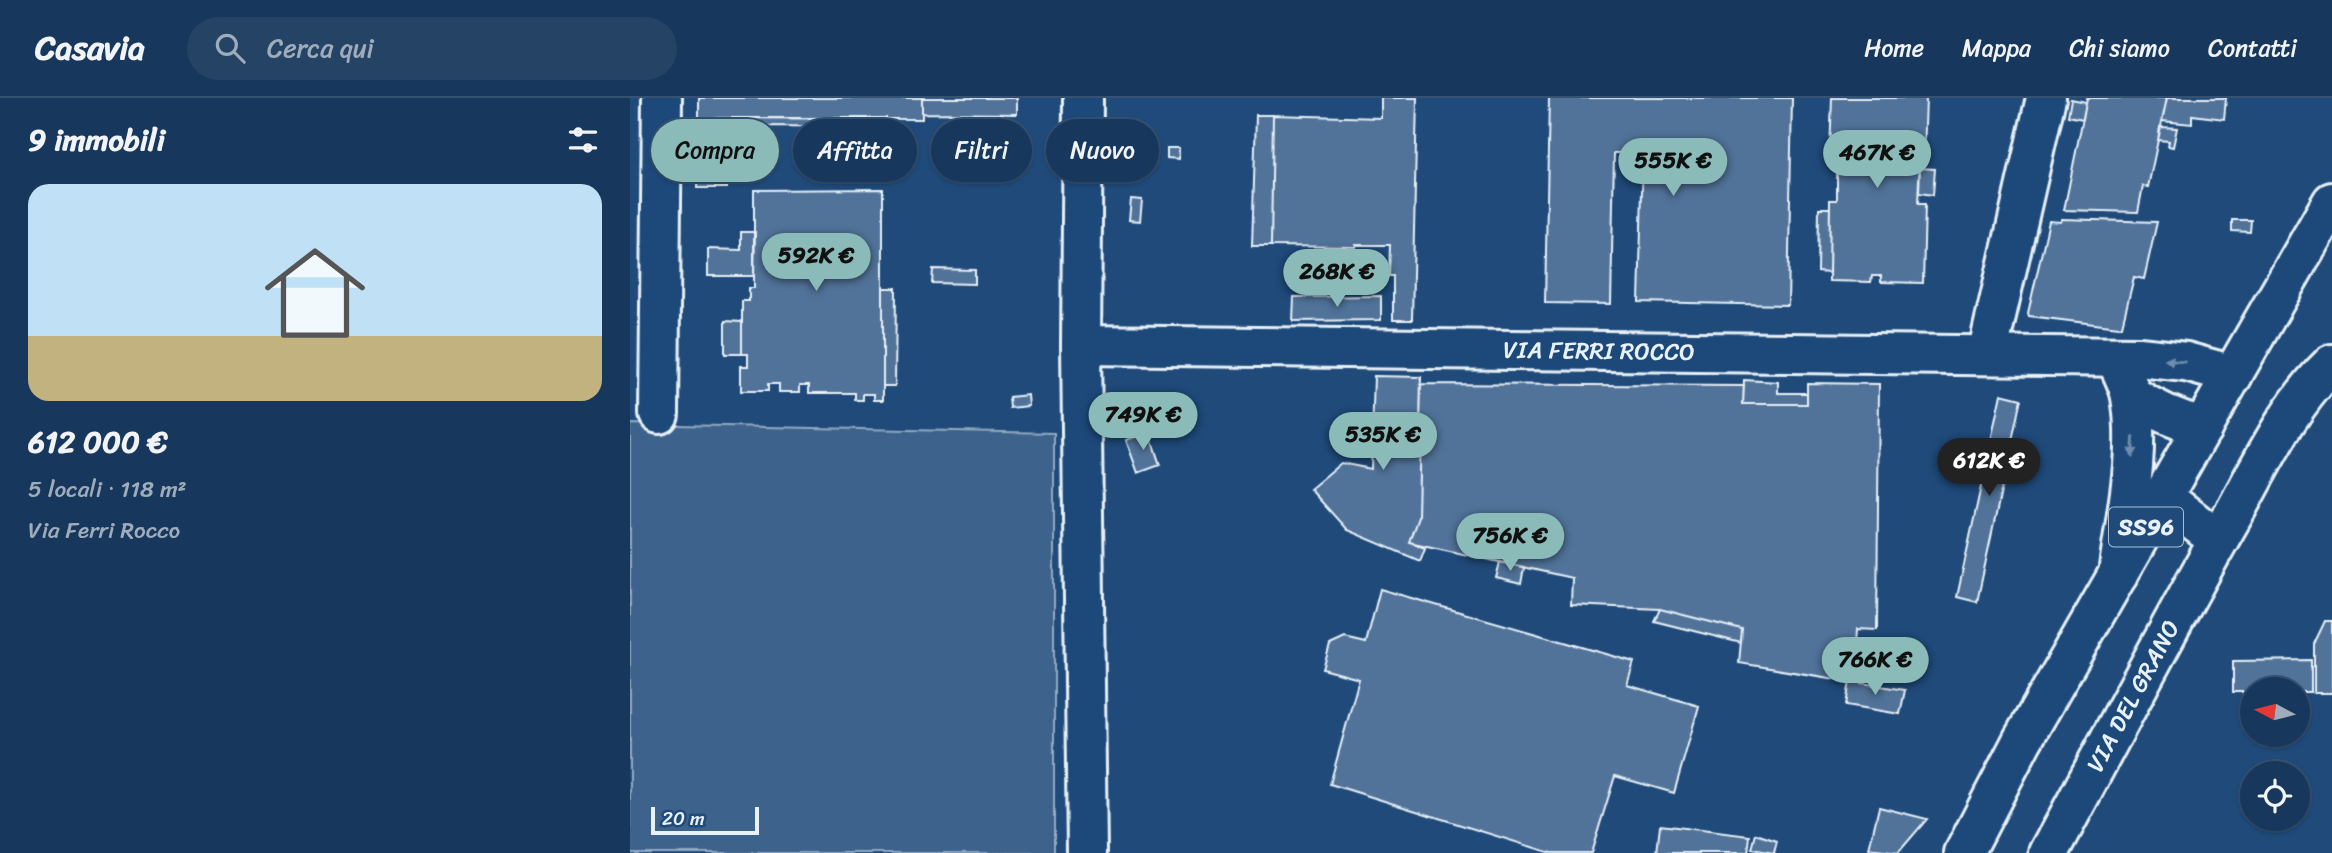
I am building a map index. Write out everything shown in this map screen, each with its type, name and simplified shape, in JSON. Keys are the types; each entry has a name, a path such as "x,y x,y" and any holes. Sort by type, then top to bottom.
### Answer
{"street":[{"path":"659,414 662,98"},
{"path":"1083,98 1082,345 1087,853"},
{"path":"1987,355 2046,98"},
{"name":"SS96","path":"1964,853 2022,741 2332,202"},
{"name":"VIA FERRI ROCCO","path":"1082,345 2139,356 2186,362 2233,374"},
{"path":"2115,357 2131,395 2134,431 2132,468 2117,577"},
{"name":"VIA DEL GRANO","path":"2049,853 2218,540 2289,417 2313,383 2332,364"},
{"path":"2131,395 2153,410 2203,427"},
{"path":"2163,497 2218,540"}],"shaded area":[{"path":"630,424 1054,433 1054,853 630,853"}],"building":[{"path":"699,98 922,98 922,119 699,118"},
{"path":"922,98 1017,98 1017,114 922,113"},
{"path":"1381,98 1417,98 1412,320 1393,320 1393,276 1389,276 1390,245 1271,246 1273,115 1381,118"},
{"path":"1549,98 1792,98 1788,305 1639,302 1643,153 1614,153 1611,304 1545,303"},
{"path":"1832,98 1926,98 1924,155 1920,155 1918,204 1925,204 1923,283 1881,282 1881,276 1872,276 1871,282 1829,281 1830,200 1837,200 1837,153 1830,153"},
{"path":"2087,98 2167,98 2148,187 2143,186 2138,212 2064,210"},
{"path":"2167,98 2226,98 2224,119 2192,115 2192,124 2162,121"},
{"path":"2071,99 2086,102 2083,119 2068,116"},
{"path":"1256,115 1273,115 1271,246 1252,246"},
{"path":"886,118 793,119 793,126 779,126 779,119 699,119"},
{"path":"2160,127 2177,128 2173,147 2168,146 2169,141 2158,140"},
{"path":"1167,148 1179,148 1179,159 1167,158"},
{"path":"1920,168 1935,169 1933,195 1919,193"},
{"path":"697,182 727,182 727,188 697,188"},
{"path":"883,189 883,400 874,400 874,394 863,394 863,400 855,400 855,393 809,393 809,385 800,385 800,392 779,392 779,384 768,384 768,391 741,391 741,366 748,366 748,354 742,354 742,301 749,301 749,288 754,288 754,190"},
{"path":"1131,199 1142,200 1140,221 1129,220"},
{"path":"1819,208 1830,208 1829,273 1818,272"},
{"path":"2062,219 2157,222 2144,279 2134,277 2122,326 2029,316 2049,221 2061,222"},
{"path":"2232,220 2251,220 2250,232 2232,231"},
{"path":"741,232 755,232 754,276 708,276 708,249 741,250"},
{"path":"933,269 975,270 975,284 932,283"},
{"path":"883,288 896,288 895,386 883,386"},
{"path":"1381,296 1381,320 1293,321 1294,297"},
{"path":"725,321 742,322 742,354 725,354"},
{"path":"1374,376 1421,377 1418,517 1409,542 1425,548 1420,561 1347,530 1310,489 1341,463 1371,469"},
{"path":"1744,380 1778,382 1778,393 1807,393 1807,404 1743,404"},
{"path":"1807,383 1879,384 1877,630 1858,629 1854,682 1739,663 1742,630 1660,609 1571,605 1572,578 1409,542 1418,517 1421,384 1744,386 1743,404 1807,404"},
{"path":"2001,394 2021,399 1977,602 1957,597"},
{"path":"1028,395 1029,406 1010,408 1009,397"},
{"path":"1149,432 1160,465 1138,473 1126,440"},
{"path":"1500,562 1524,567 1521,584 1496,578"},
{"path":"1380,589 1634,662 1627,685 1699,706 1674,793 1615,776 1591,853 1551,853 1330,784 1359,679 1323,669 1330,645 1345,638 1366,643"},
{"path":"1660,609 1742,630 1741,643 1654,621"},
{"path":"2325,621 2332,621 2332,693 2314,693 2314,644"},
{"path":"2311,660 2311,692 2310,677 2240,677 2240,692 2233,692 2233,661"},
{"path":"1850,681 1905,690 1900,714 1846,705"},
{"path":"1879,807 1927,819 1898,853 1869,849"},
{"path":"1660,825 1750,836 1748,853 1657,853"},
{"path":"1756,834 1777,841 1774,853 1752,849"}]}
